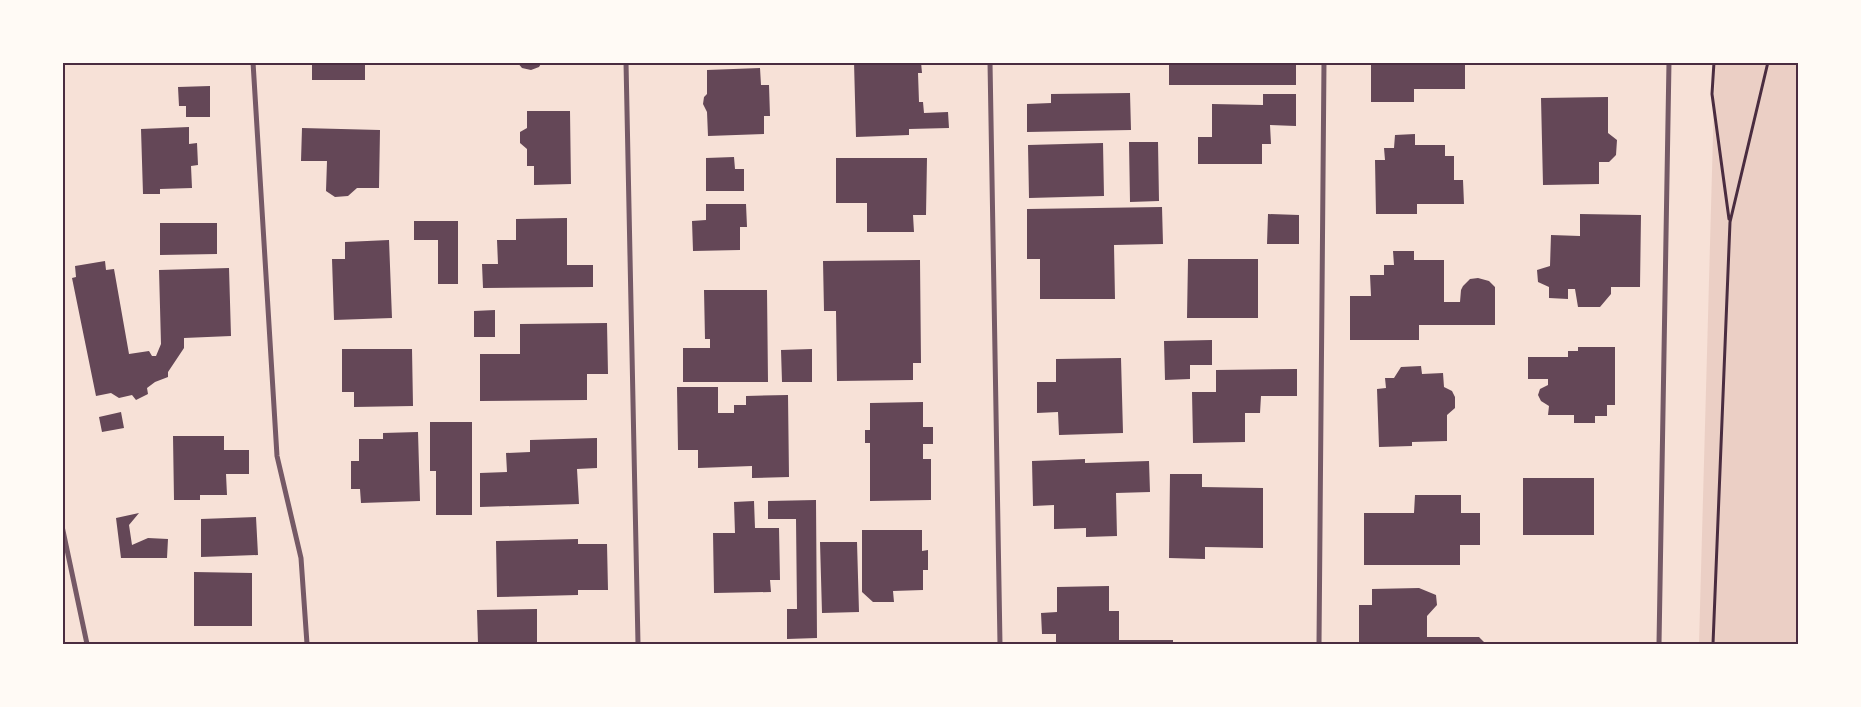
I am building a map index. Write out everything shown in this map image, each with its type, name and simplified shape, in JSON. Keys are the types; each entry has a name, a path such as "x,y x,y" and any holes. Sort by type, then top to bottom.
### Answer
{"street":[{"path":"253,62 277,456 301,558 307,644"},
{"path":"626,62 638,644"},
{"path":"990,62 1000,644"},
{"path":"1319,644 1324,62"},
{"path":"1659,644 1669,62"},
{"path":"62,526 88,644"}],"path":[{"path":"1713,644 1730,222 1712,94 1714,62"},
{"path":"1730,222 1768,62"}],"shaded area":[{"path":"1715,63 1798,63 1798,644 1699,644"}],"building":[{"path":"312,62 365,62 365,80 312,80"},
{"path":"517,62 542,62 539,67 531,70 522,68"},
{"path":"854,62 921,62 922,73 918,73 919,102 923,102 924,113 948,112 949,128 909,129 909,135 856,137"},
{"path":"1169,62 1296,62 1296,85 1169,85"},
{"path":"1371,62 1465,62 1465,89 1414,89 1414,102 1371,102"},
{"path":"760,68 761,85 769,85 770,116 764,116 764,134 708,136 707,112 703,104 704,97 707,94 707,70"},
{"path":"210,86 210,117 186,117 186,106 179,106 178,87"},
{"path":"1130,93 1131,130 1027,132 1027,104 1051,103 1051,94"},
{"path":"1263,94 1296,94 1296,126 1270,125 1271,144 1262,144 1262,164 1198,164 1198,137 1212,137 1212,104 1263,105"},
{"path":"1608,97 1608,133 1617,140 1616,155 1609,162 1599,162 1599,184 1543,185 1541,98"},
{"path":"527,111 570,111 571,184 534,185 534,166 527,166 527,149 520,143 520,132 527,128"},
{"path":"189,127 189,144 197,143 198,165 191,166 192,188 160,189 160,194 143,194 141,129"},
{"path":"302,128 380,130 379,188 357,188 348,196 335,197 326,191 327,161 301,161"},
{"path":"1415,134 1415,145 1445,145 1445,156 1454,156 1454,180 1463,180 1464,204 1417,204 1417,214 1376,214 1375,160 1385,160 1384,148 1394,148 1395,135"},
{"path":"1129,142 1158,142 1159,201 1130,202"},
{"path":"1103,143 1104,196 1029,198 1028,145"},
{"path":"734,157 735,169 744,169 744,191 706,191 706,158"},
{"path":"836,158 927,158 926,215 913,215 914,232 867,232 867,203 836,203"},
{"path":"706,204 746,204 747,227 740,227 740,250 693,251 692,221 706,220"},
{"path":"1162,207 1163,244 1114,245 1115,299 1040,299 1040,259 1027,259 1027,209"},
{"path":"1268,214 1299,215 1299,244 1267,244"},
{"path":"1580,214 1641,215 1640,287 1611,287 1611,294 1600,307 1578,307 1575,289 1568,289 1568,299 1549,298 1549,287 1538,282 1537,270 1550,266 1551,235 1580,236"},
{"path":"567,218 567,265 593,265 593,287 483,288 482,264 498,264 497,240 516,240 516,219"},
{"path":"414,221 458,221 458,284 438,284 438,240 414,240"},
{"path":"160,223 217,223 217,254 160,255"},
{"path":"389,240 392,318 334,320 332,259 345,259 345,242"},
{"path":"1393,251 1414,251 1414,260 1444,260 1444,302 1460,302 1461,290 1470,279 1478,278 1489,281 1495,287 1495,325 1419,325 1419,340 1350,340 1350,296 1371,296 1370,275 1384,275 1384,265 1394,265"},
{"path":"1188,259 1258,259 1258,318 1187,318"},
{"path":"920,260 921,363 913,363 913,380 837,381 836,311 824,311 823,261"},
{"path":"105,261 106,270 114,269 129,354 149,351 152,356 156,356 161,344 159,270 229,268 231,336 184,338 184,348 168,372 168,377 155,382 147,388 148,394 136,400 132,395 119,398 111,393 96,396 72,278 76,277 75,266"},
{"path":"704,290 767,290 768,382 683,382 683,348 710,348 710,339 705,339"},
{"path":"495,310 495,337 474,337 474,311"},
{"path":"607,323 608,374 587,374 587,400 480,401 480,354 520,354 520,324"},
{"path":"1212,340 1212,365 1190,365 1190,379 1165,380 1164,341"},
{"path":"1578,347 1615,347 1615,405 1607,405 1607,416 1595,416 1595,423 1574,423 1574,415 1548,415 1549,406 1541,401 1538,395 1540,389 1548,385 1548,379 1528,379 1528,357 1568,357 1568,351 1578,351"},
{"path":"342,349 412,349 413,406 354,407 354,392 342,392"},
{"path":"812,349 812,382 782,382 781,350"},
{"path":"1121,358 1123,433 1059,435 1058,412 1037,413 1037,382 1056,382 1056,359"},
{"path":"1421,366 1422,374 1443,373 1444,387 1452,391 1455,397 1455,408 1447,415 1447,441 1412,442 1412,446 1379,447 1377,389 1386,388 1385,378 1394,378 1401,367"},
{"path":"1297,369 1297,396 1261,396 1260,413 1245,413 1245,442 1193,443 1192,392 1216,392 1216,370"},
{"path":"677,387 718,387 718,413 734,413 734,405 746,405 746,396 788,395 789,477 752,478 752,466 698,468 698,450 678,450"},
{"path":"923,402 923,427 933,427 933,444 923,444 923,459 931,459 931,500 870,501 870,443 865,443 865,430 870,430 870,403"},
{"path":"121,412 124,428 102,432 99,417"},
{"path":"430,422 472,422 472,515 436,515 436,471 430,471"},
{"path":"418,432 420,501 361,503 360,489 351,489 351,461 359,461 359,439 383,439 383,433"},
{"path":"173,436 224,436 224,450 249,450 249,474 226,474 227,495 200,495 200,500 174,500"},
{"path":"597,438 597,468 577,469 579,504 480,507 480,473 507,472 506,453 530,452 530,440"},
{"path":"1085,459 1085,463 1149,461 1150,492 1116,493 1117,536 1086,537 1086,528 1054,529 1054,505 1033,506 1032,461"},
{"path":"1170,474 1202,474 1202,487 1263,488 1263,548 1205,547 1205,559 1169,558"},
{"path":"1523,478 1594,478 1594,535 1523,535"},
{"path":"1415,495 1461,495 1461,513 1480,513 1480,545 1460,545 1460,565 1364,565 1364,513 1414,513"},
{"path":"816,500 817,638 787,639 787,609 797,609 796,519 768,519 768,501"},
{"path":"754,501 755,528 779,528 780,580 770,580 771,592 714,593 713,533 735,533 734,502"},
{"path":"139,513 129,525 132,545 148,538 168,539 167,558 121,558 116,518"},
{"path":"256,517 258,555 201,557 201,519"},
{"path":"862,530 922,530 922,551 928,550 928,570 923,570 923,590 893,591 894,602 873,602 862,592"},
{"path":"578,539 578,544 607,544 608,590 578,590 578,595 497,597 496,541"},
{"path":"820,542 857,542 859,612 822,613"},
{"path":"194,572 252,573 252,626 194,626"},
{"path":"1109,586 1109,611 1119,611 1119,640 1173,640 1173,644 1056,644 1056,634 1042,634 1041,613 1057,612 1057,587"},
{"path":"1419,588 1436,595 1437,605 1427,616 1427,637 1479,637 1486,644 1359,644 1359,605 1372,605 1372,589"},
{"path":"537,609 537,644 478,644 477,610"}]}
